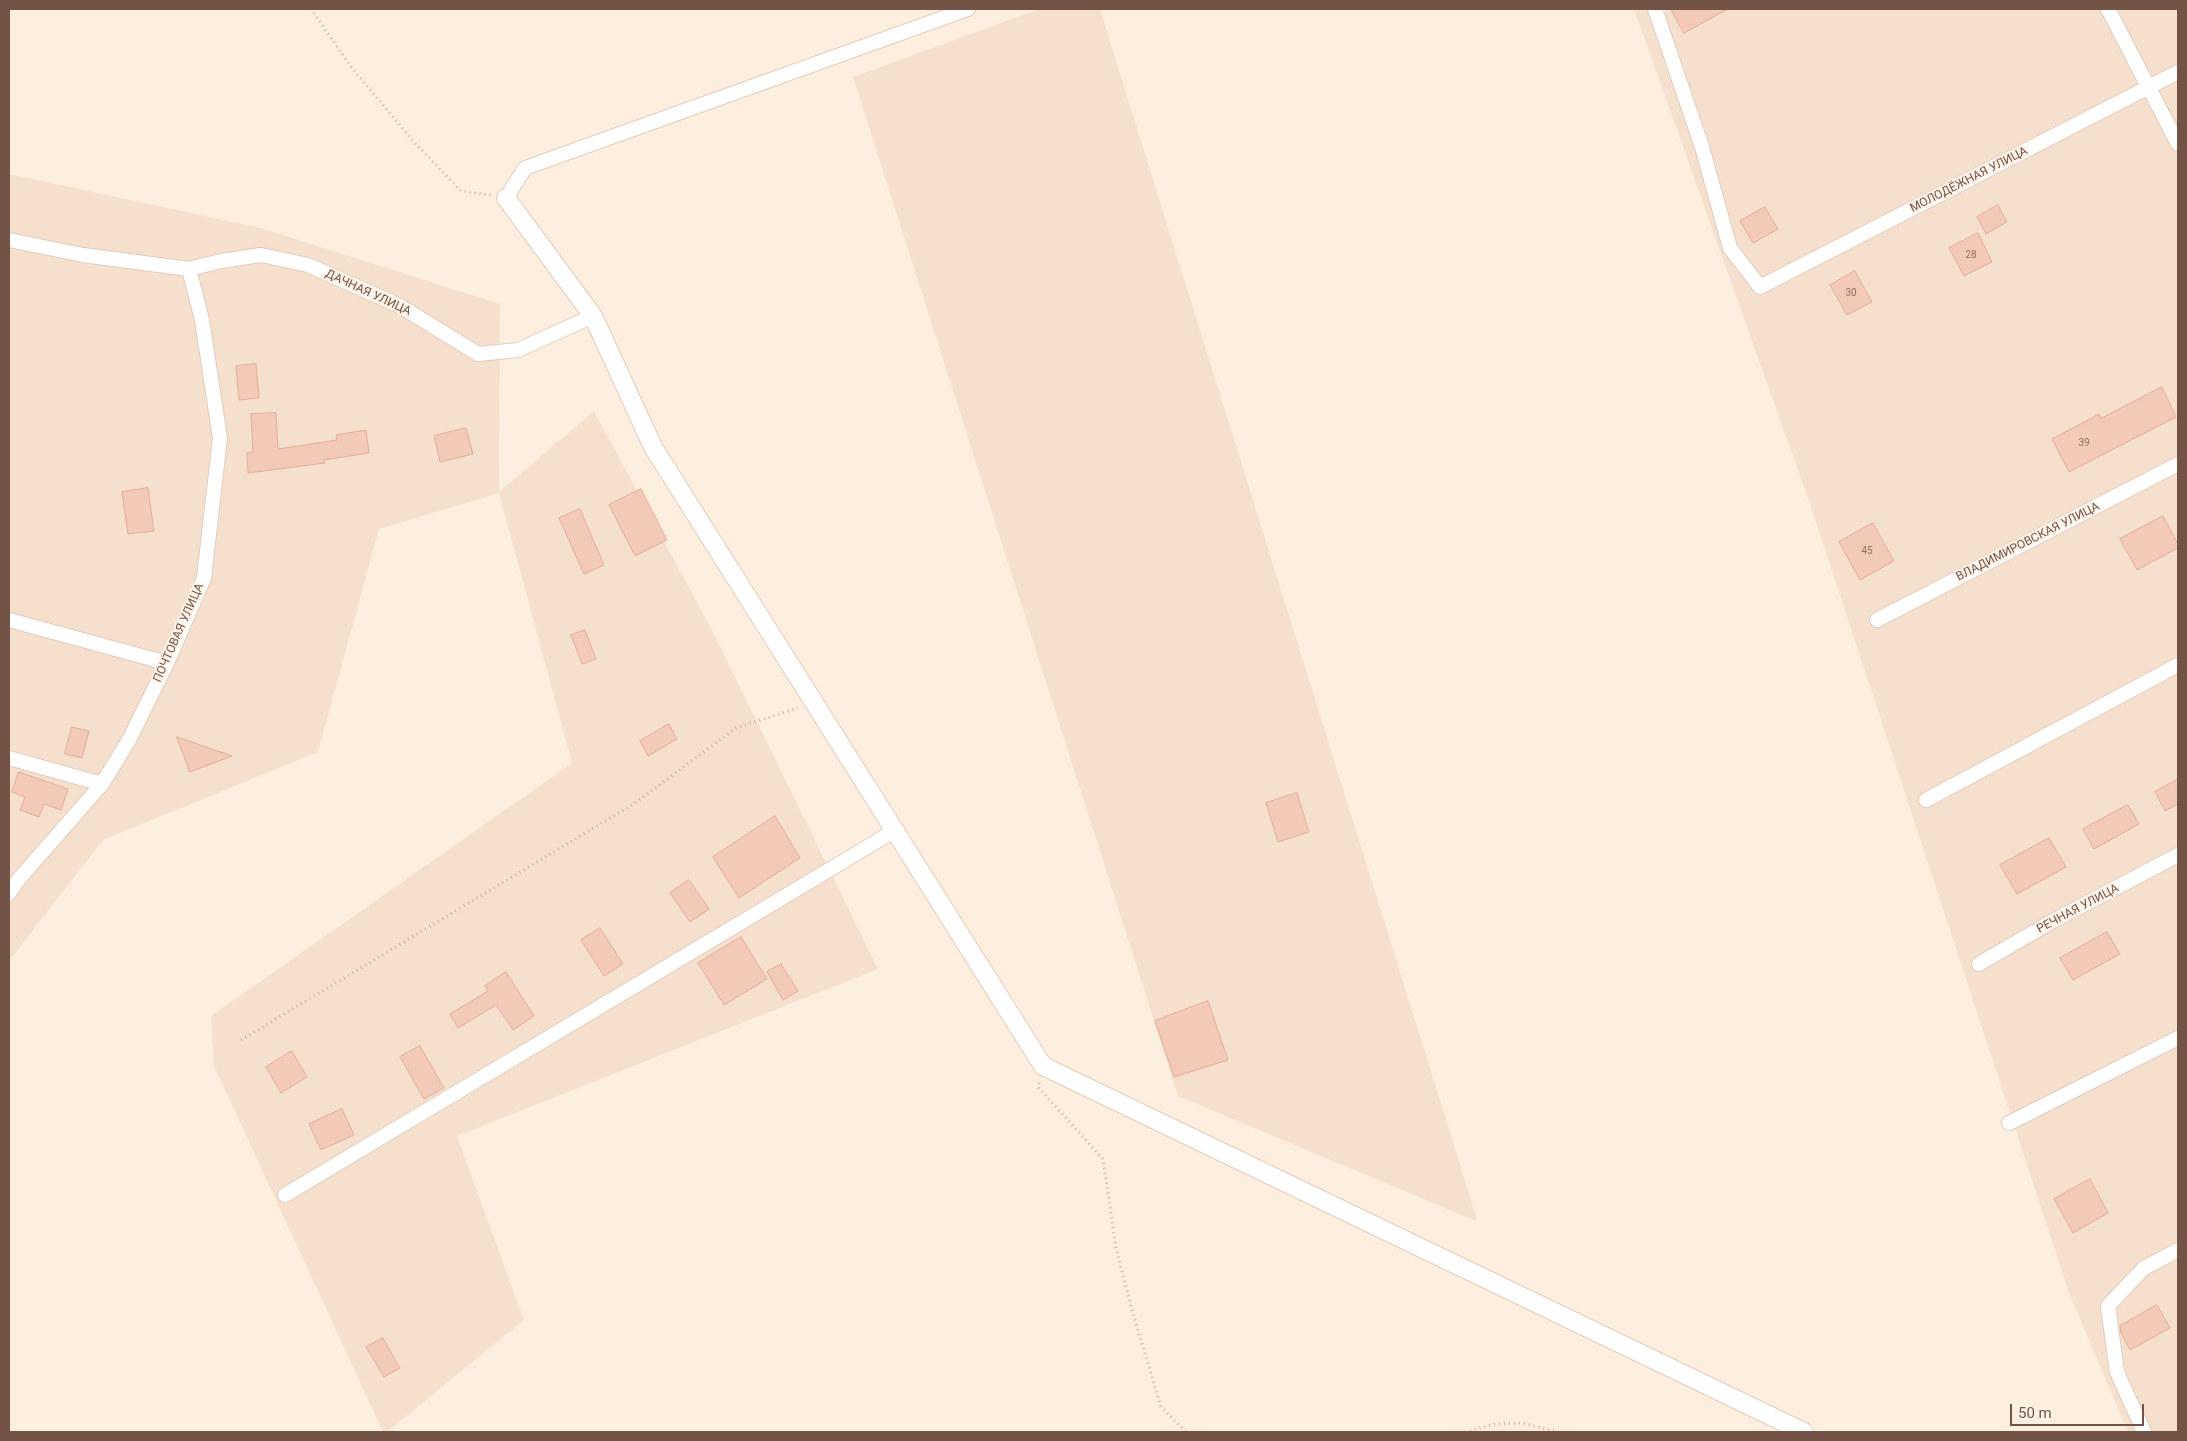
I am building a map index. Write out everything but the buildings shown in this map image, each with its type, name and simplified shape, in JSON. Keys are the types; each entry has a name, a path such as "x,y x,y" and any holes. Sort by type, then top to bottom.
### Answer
{"street":[{"path":"968,9 525,168 506,198 593,316 653,447 1043,1066 1804,1432"},
{"name":"МОЛОДЁЖНАЯ УЛИЦА","path":"1655,9 1702,147 1730,248 1760,287 2178,72"},
{"path":"2108,9 2178,144"},
{"path":"9,240 83,255 189,269"},
{"name":"ДАЧНАЯ УЛИЦА","path":"189,269 221,261 261,255 308,265 400,306 478,354 518,350 593,316"},
{"name":"ПОЧТОВАЯ УЛИЦА","path":"9,893 18,880 102,784 130,740 167,663 204,578 220,438 202,320 189,269"},
{"name":"ВЛАДИМИРОВСКАЯ УЛИЦА","path":"1877,620 2178,464"},
{"path":"9,620 167,663"},
{"path":"1926,800 2178,665"},
{"path":"9,758 102,784"},
{"path":"285,1196 894,831"},
{"name":"РЕЧНАЯ УЛИЦА","path":"1979,964 2051,922 2178,856"},
{"path":"2009,1123 2178,1038"},
{"path":"2144,1432 2117,1372 2108,1306 2144,1268 2178,1250"}],"path":[{"path":"311,9 352,68 413,141 462,191 506,198"},
{"path":"241,1040 635,803 736,728 813,703"},
{"path":"1043,1066 1038,1087 1104,1159 1116,1248 1161,1408 1186,1432"},
{"path":"1465,1432 1494,1424 1521,1423 1559,1432"}],"shaded area":[{"path":"1039,9 1100,9 1478,1222 1178,1096 853,77"},
{"path":"1634,9 2178,9 2178,1432 2128,1432 2069,1293 1810,504"},
{"path":"9,174 261,228 500,304 499,492 594,411 714,634 878,969 457,1136 524,1320 387,1432 383,1432 214,1066 211,1016 572,763 499,493 379,529 318,752 103,840 9,961"}]}
